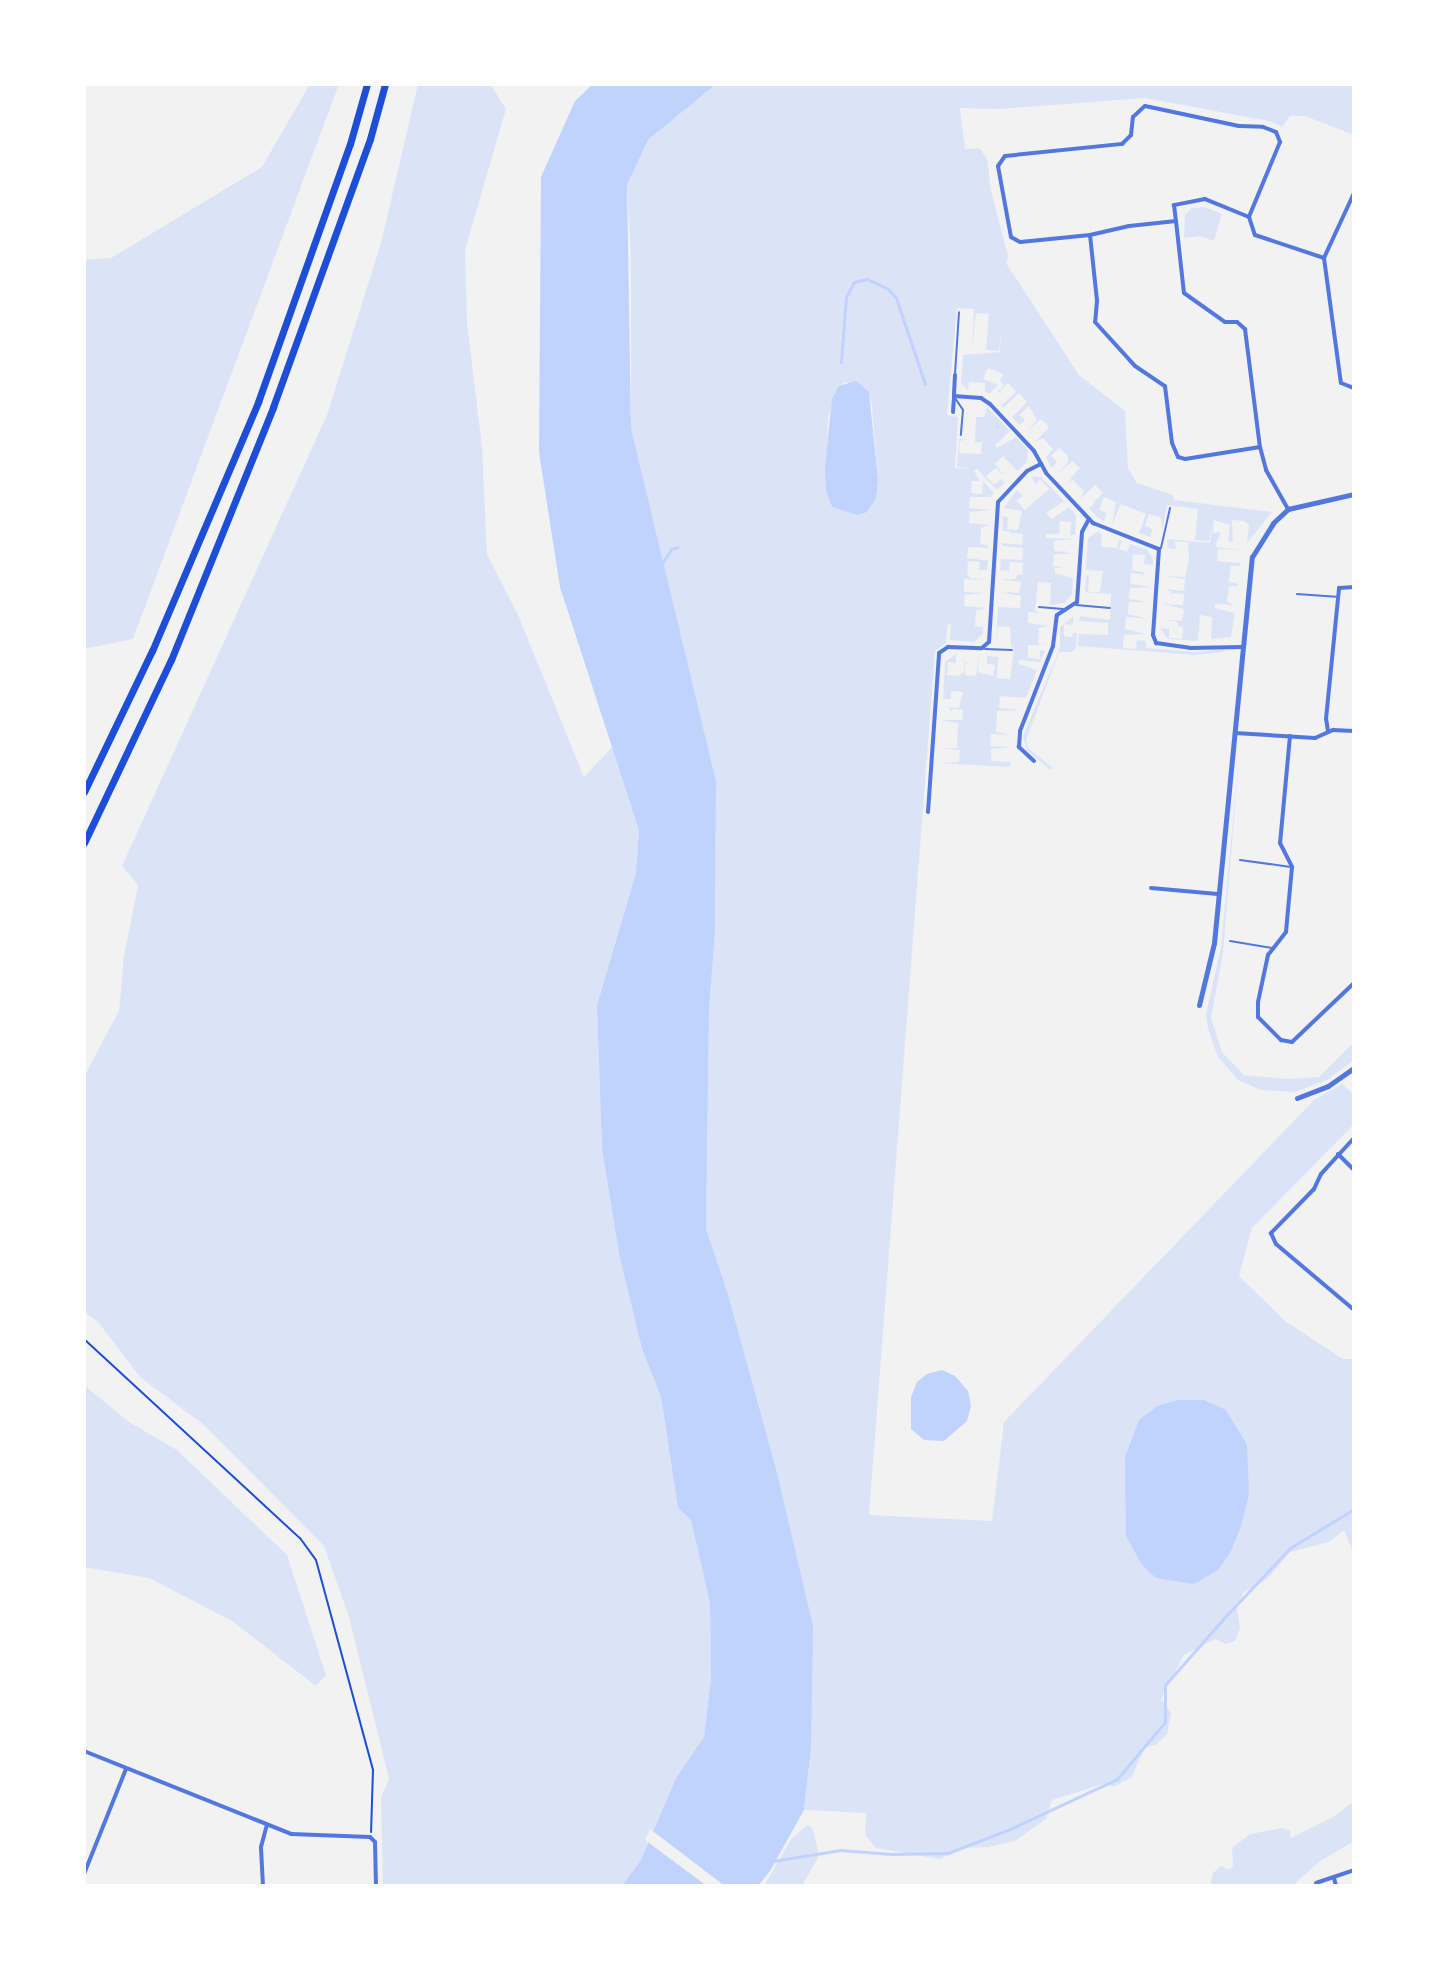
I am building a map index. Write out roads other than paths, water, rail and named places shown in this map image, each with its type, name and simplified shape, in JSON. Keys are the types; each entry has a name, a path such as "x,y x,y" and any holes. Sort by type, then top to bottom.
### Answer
{"highway":[{"path":"84,792 152,651 258,402 350,144 367,84"},
{"path":"84,843 171,660 273,407 370,139 385,84"}],"street":[{"path":"1176,221 1129,226 1090,235 1020,242 1011,237 998,166 1005,156 1122,144 1131,135 1133,117 1145,106 1276,132 1280,142 1249,217 1255,235 1324,258"},
{"path":"1354,193 1324,258 1341,383 1354,388"},
{"path":"1249,217 1205,199 1174,205 1184,293 1225,322 1237,322 1245,329 1260,447 1266,470 1288,509"},
{"path":"1090,235 1097,301 1095,322 1135,366 1165,386 1172,443 1178,457 1185,459 1260,447"},
{"path":"953,412 955,375"},
{"path":"954,396 987,402 1034,451 1041,464 1096,525 1155,546 1160,553 1153,635 1156,643 1190,648 1242,647"},
{"path":"928,812 939,653 948,647 982,648 989,640 998,502 1027,471 1041,464"},
{"path":"1199,1005 1214,943 1252,557 1273,523 1288,509 1354,494"},
{"path":"1034,761 1019,747 1020,731 1053,646 1057,615 1076,605 1082,532 1089,519"},
{"path":"1328,731 1326,719 1339,588 1354,587"},
{"path":"1234,733 1315,738 1328,731 1354,731"},
{"path":"1290,736 1280,843 1292,867 1286,932 1273,948 1265,968 1258,1013 1260,1020 1284,1042 1297,1040 1354,983"},
{"path":"1151,888 1218,894"},
{"path":"1297,1098 1328,1086 1354,1068"},
{"path":"1354,1138 1338,1154 1314,1189 1271,1233 1276,1244 1354,1310"},
{"path":"1338,1154 1354,1170"},
{"path":"84,1751 291,1834 370,1837 375,1842 376,1886"},
{"path":"84,1874 127,1768"},
{"path":"263,1886 261,1847 267,1824"},
{"path":"1316,1883 1354,1870"},
{"path":"1334,1878 1336,1886"}],"lane":[{"path":"955,375 959,312"},
{"path":"954,396 963,410 961,435"},
{"path":"1160,553 1170,508"},
{"path":"1297,594 1338,597"},
{"path":"1076,605 1110,608"},
{"path":"1039,607 1065,609"},
{"path":"982,648 1012,650"},
{"path":"1240,860 1292,867"},
{"path":"1230,941 1273,948"}],"water":[{"path":"593,84 716,84 648,140 627,185 631,428 716,781 706,1229 727,1291 777,1473 813,1626 811,1748 804,1810 770,1871 758,1886 622,1886 641,1860 676,1778 704,1737 711,1678 710,1603 691,1520 678,1508 661,1397 642,1349 619,1254 602,1149 597,1005 636,873 639,830 560,587 539,452 541,177 575,101"},
{"path":"856,381 869,392 878,480 876,499 867,512 858,515 832,507 826,491 825,467 832,399 839,386"},
{"path":"942,1370 955,1376 968,1391 971,1406 967,1421 944,1441 924,1440 911,1429 911,1397 917,1382 927,1374"},
{"path":"1178,1400 1204,1400 1226,1410 1247,1445 1249,1494 1241,1526 1231,1551 1218,1570 1194,1584 1156,1578 1142,1565 1126,1536 1125,1457 1139,1420 1157,1406"}],"waterway":[{"path":"841,362 846,297 854,282 867,279 888,289 896,298 925,384"},
{"path":"663,562 671,549 678,547"},
{"path":"773,1861 840,1850 892,1854 948,1853 1010,1829 1117,1779 1165,1722 1165,1685 1290,1548 1354,1509"}]}
